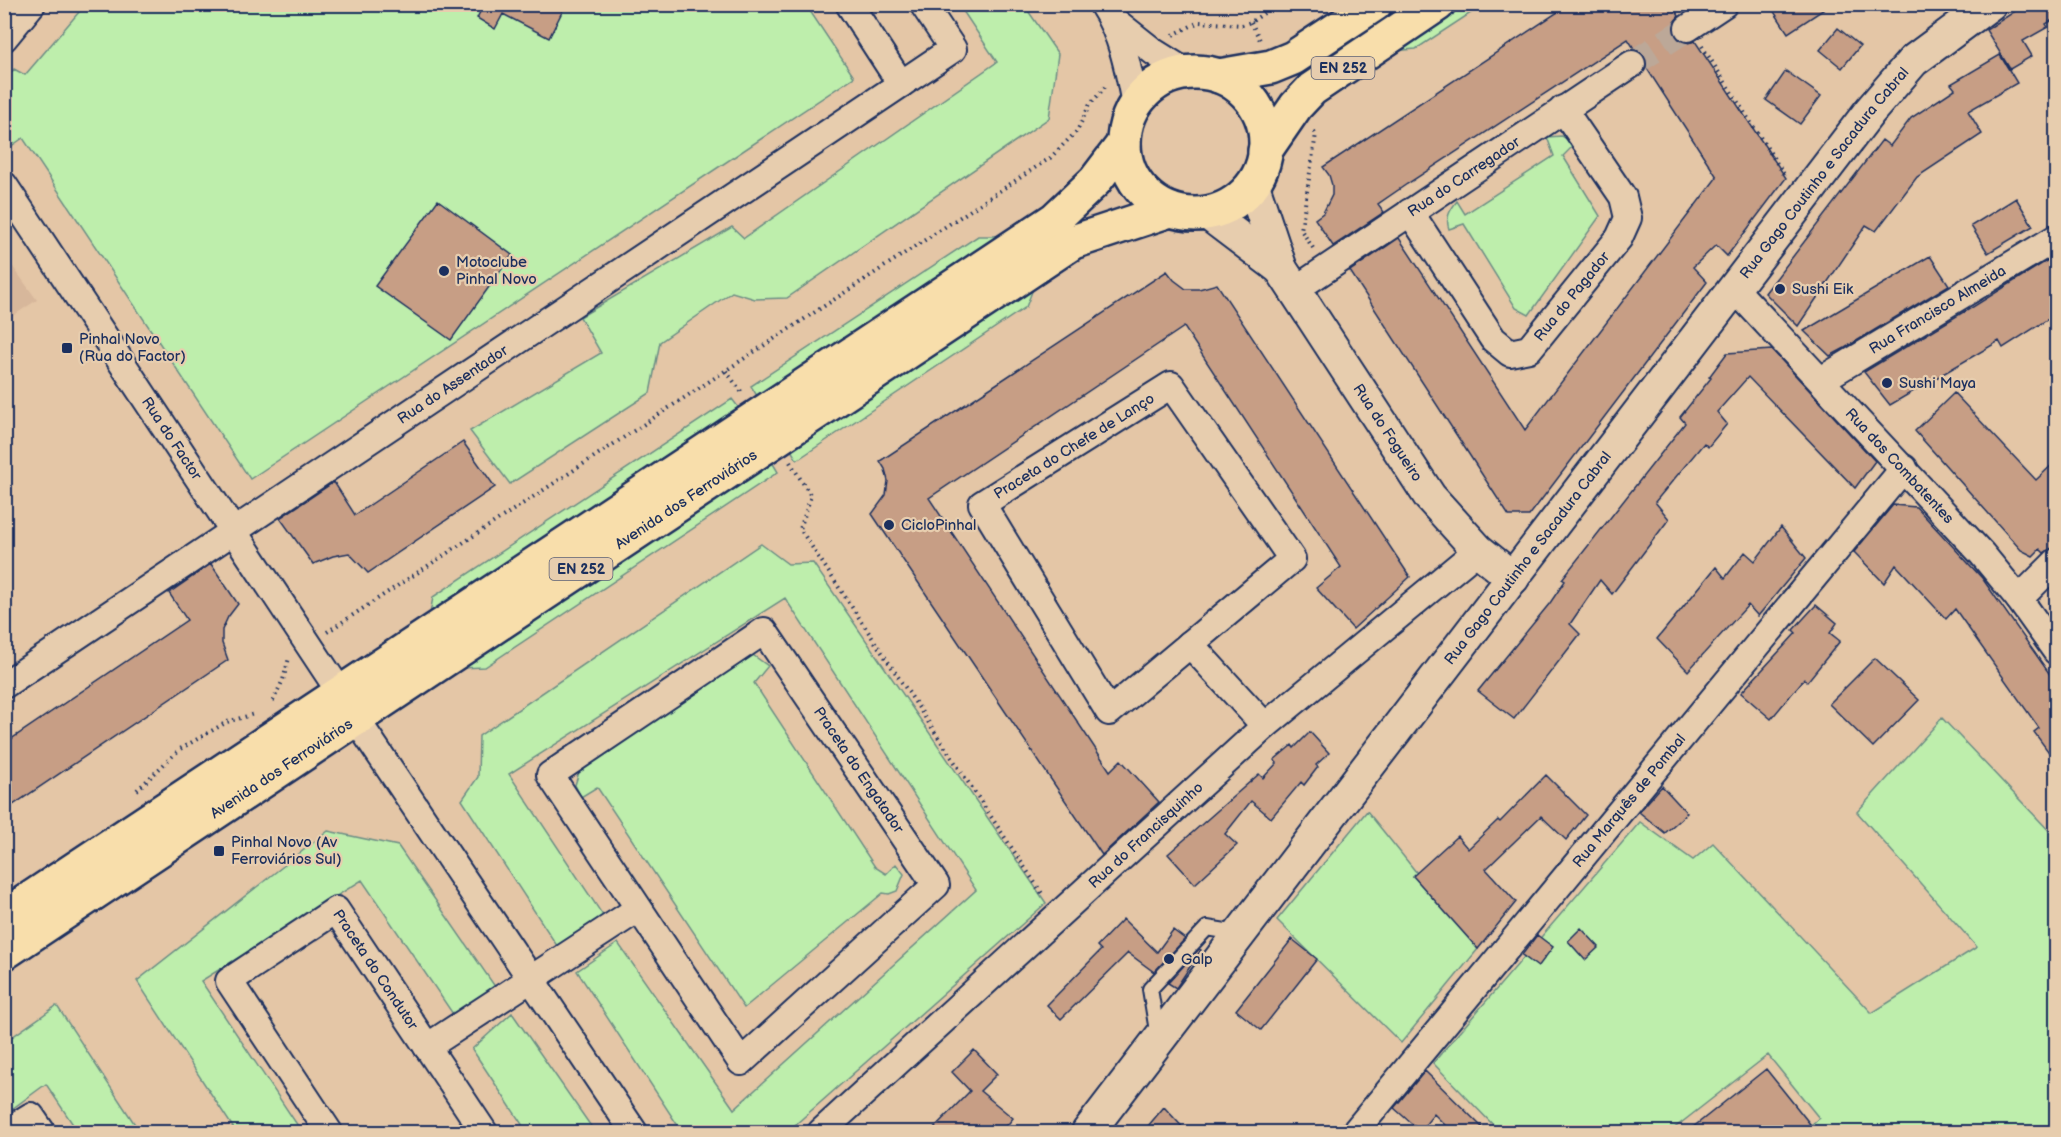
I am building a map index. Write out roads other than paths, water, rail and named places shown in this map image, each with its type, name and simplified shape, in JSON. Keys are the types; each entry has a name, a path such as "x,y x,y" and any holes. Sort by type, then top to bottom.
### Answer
{"main road":[{"name":"Avenida dos Ferroviários","path":"1219,76 1271,67 1293,57 1375,4"},
{"name":"Avenida dos Ferroviários","path":"1265,150 1296,106 1312,89 1438,4"},
{"name":"Avenida dos Ferroviários","path":"1186,72 1203,72 1219,76 1240,87 1256,105 1265,127 1262,169 1253,185 1240,199 1224,208 1207,213 1188,214 1170,210 1151,199 1137,183 1127,164 1124,143 1127,123 1135,105 1149,89 1166,78 1186,72"},
{"name":"Avenida dos Ferroviários","path":"4,954 356,719 767,428 1055,219 1095,181 1124,143"},
{"name":"Avenida dos Ferroviários","path":"4,916 340,692 1073,242 1170,210"}],"street":[{"path":"4,38 32,4"},
{"path":"849,4 901,84"},
{"name":"Rua do Assentador","path":"4,685 953,49 923,4"},
{"path":"1688,28 1724,4"},
{"name":"Rua Gago Coutinho e Sacadura Cabral","path":"1088,1132 1870,111 1913,62 1990,4"},
{"path":"1107,11 1154,52 1186,72"},
{"path":"1107,11 1128,69 1135,105"},
{"name":"Rua do Carregador","path":"1289,279 1410,212 1632,64"},
{"name":"Rua do Pagador","path":"1410,212 1493,339 1510,353 1529,349 1619,238 1628,218 1623,197 1563,109"},
{"name":"Rua do Factor","path":"4,185 340,692"},
{"name":"Rua do Fogueiro","path":"1253,185 1289,279 1430,497 1478,550 1513,578"},
{"name":"Rua do Fogueiro","path":"1207,213 1289,279"},
{"name":"Rua Francisco Almeida","path":"1821,380 2056,238"},
{"name":"Rua dos Combatentes","path":"1734,288 1982,554 2019,599 2056,651"},
{"name":"Praceta do Chefe de Lanço","path":"1171,386 1292,559 1190,644 1109,712 982,504 1171,386"},
{"name":"Rua Marquês de Pombal","path":"1355,1132 1904,468"},
{"name":"Rua do Francisquinho","path":"820,1132 1265,726 1478,550"},
{"path":"2019,599 2056,562"},
{"name":"Praceta do Engatador","path":"764,631 936,885 741,1062 638,909 550,775 764,631"},
{"path":"1190,644 1265,726"},
{"path":"356,719 634,1132"},
{"path":"531,980 638,909"},
{"name":"Praceta do Condutor","path":"329,1132 229,981 336,910 483,1132"},
{"name":"Praceta do Condutor","path":"427,1047 531,980"},
{"path":"5,1132 31,1116 42,1132"}],"tunnel":[{"path":"1632,64 1688,28"}],"place":[{"name":"Motoclube Pinhal Novo","path":"444,271"},
{"name":"Sushi Eik","path":"1780,289"},
{"name":"Pinhal Novo (Rua do Factor)","path":"67,348"},
{"name":"Sushi Maya","path":"1887,383"},
{"name":"CicloPinhal","path":"889,525"},
{"name":"Pinhal Novo (Av Ferroviários Sul)","path":"219,851"},
{"name":"Galp","path":"1169,959"}]}
